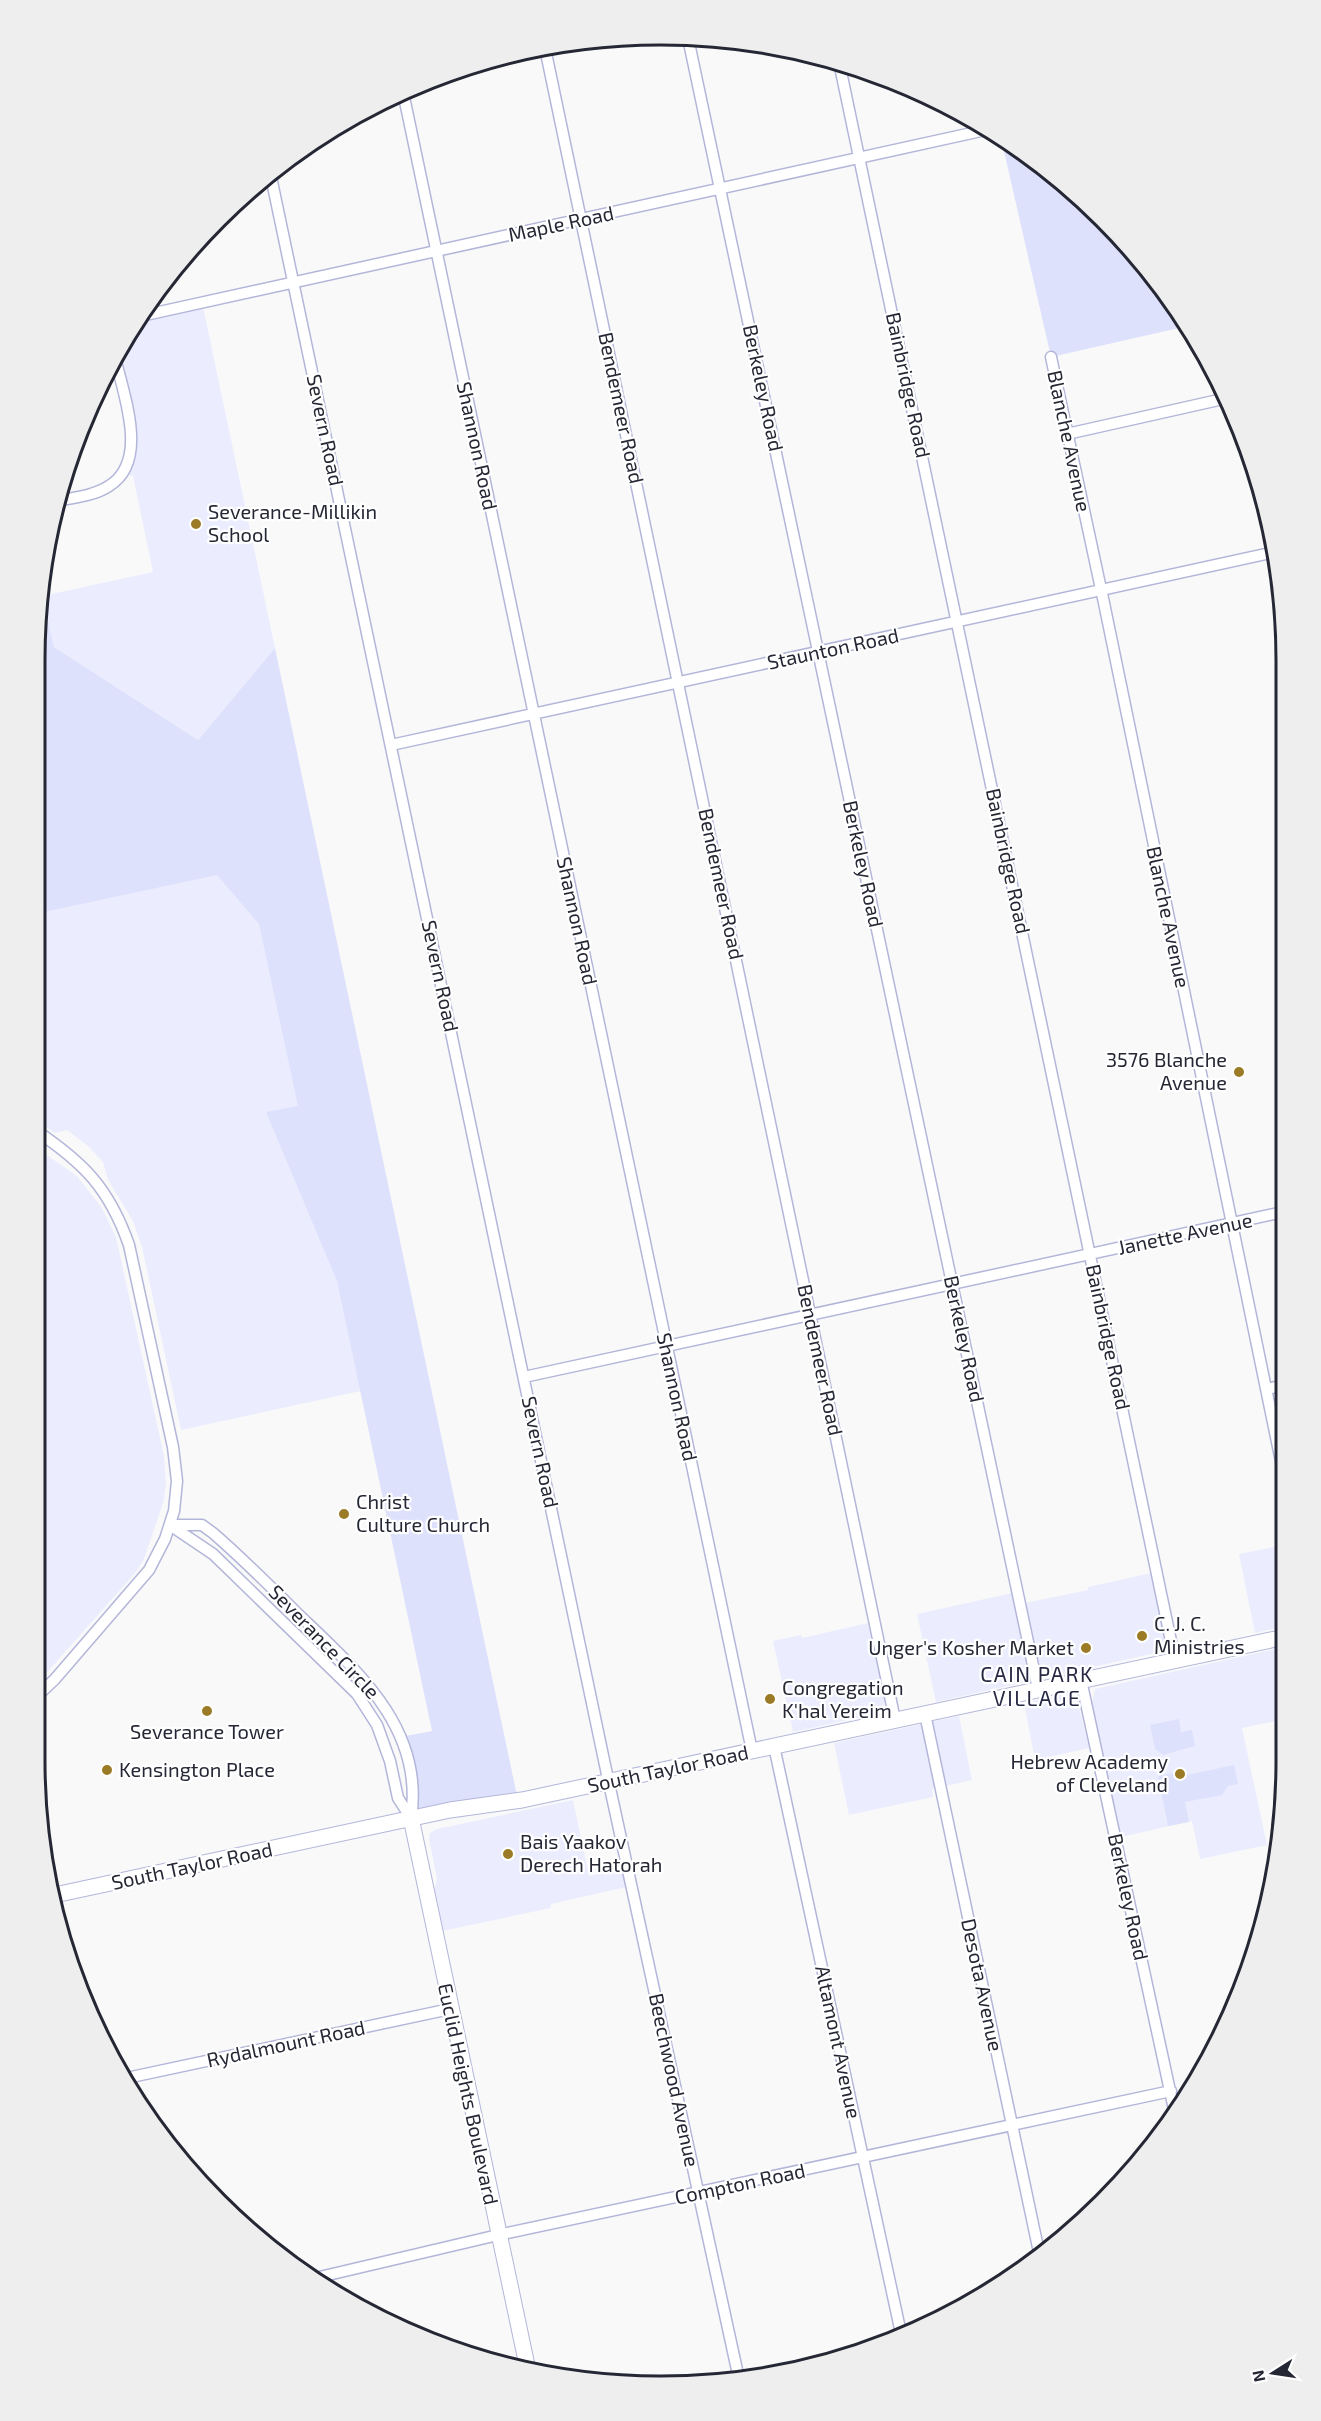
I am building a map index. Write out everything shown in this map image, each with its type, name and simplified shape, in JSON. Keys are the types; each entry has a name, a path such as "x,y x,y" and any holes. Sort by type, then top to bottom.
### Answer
{"main road":[{"name":"South Taylor Road","path":"60,1894 450,1810 522,1800 1276,1638"},
{"name":"Euclid Heights Boulevard","path":"411,1818 526,2361"}],"street":[{"name":"Berkeley Road","path":"690,46 1038,1689"},
{"name":"Bendemeer Road","path":"547,56 895,1720"},
{"name":"Bainbridge Road","path":"841,73 1175,1660"},
{"name":"Shannon Road","path":"405,101 752,1751"},
{"name":"Maple Road","path":"153,313 976,132"},
{"name":"Severn Road","path":"272,183 609,1781"},
{"name":"Blanche Avenue","path":"1051,357 1276,1435"},
{"path":"67,498 107,488 123,473 129,460 131,436 117,371"},
{"path":"1067,434 1218,400"},
{"name":"Staunton Road","path":"391,745 1266,554"},
{"path":"45,1137 84,1166 114,1207 126,1235 173,1447 177,1481 170,1525 161,1548 135,1589 45,1688"},
{"name":"Janette Avenue","path":"524,1377 1276,1214"},
{"path":"1267,1389 1276,1387"},
{"name":"Severance Circle","path":"170,1525 213,1554 357,1694 377,1725 390,1761 398,1798 411,1818"},
{"name":"Severance Circle","path":"170,1525 202,1526 213,1533 364,1678 390,1715 400,1737 414,1789 411,1818"},
{"name":"Berkeley Road","path":"1081,1680 1173,2101"},
{"name":"Desota Avenue","path":"925,1714 1038,2247"},
{"name":"Altamont Avenue","path":"774,1746 900,2327"},
{"name":"Beechwood Avenue","path":"609,1781 737,2371"},
{"name":"Rydalmount Road","path":"133,2077 450,2009"},
{"name":"Compton Road","path":"325,2276 498,2235 1171,2091"}],"shaded area":[{"path":"1004,150 1035,172 1096,225 1149,286 1178,328 1051,357"},
{"name":"Severance-Millikin School","path":"202,302 275,648 198,740 54,647 46,615 49,595 153,572 133,476 123,473 131,448 117,371 153,313"},
{"path":"46,615 54,647 198,740 275,648 516,1791 522,1800 411,1818 414,1797 400,1737 432,1731 337,1281 266,1112 298,1106 259,924 217,875 45,912"},
{"path":"45,773 280,861 388,1385 181,1430 142,1247 133,1221 108,1180 103,1162 88,1146 67,1130 55,1133 45,1126"},
{"path":"45,1154 77,1176 102,1208 116,1237 164,1456 166,1483 164,1500 144,1559 136,1572 45,1675"},
{"path":"1276,1547 1276,1628 1255,1633 1239,1554"},
{"path":"1151,1573 1165,1641 1160,1652 936,1702 917,1614 1021,1591 1025,1603 1088,1590 1088,1587"},
{"path":"868,1623 885,1700 883,1708 876,1714 793,1732 773,1641 801,1635 802,1638"},
{"name":"Hebrew Academy of Cleveland","path":"1276,1649 1276,1721 1242,1728 1267,1845 1200,1859 1192,1821 1121,1837 1092,1703 1095,1689"},
{"path":"1070,1694 1077,1699 1089,1748 1035,1760 1024,1703"},
{"path":"959,1716 972,1780 932,1789 933,1797 849,1815 834,1743"},
{"path":"1179,1719 1181,1732 1192,1730 1195,1746 1163,1755 1155,1749 1150,1725"},
{"path":"1234,1765 1238,1784 1228,1786 1222,1795 1185,1802 1189,1822 1168,1826 1158,1776 1178,1772 1182,1776"},
{"name":"Bais Yaakov Derech Hatorah","path":"573,1800 589,1876 623,1868 627,1887 551,1904 551,1908 442,1931 434,1892 437,1879 429,1839 430,1833 437,1829"}],"place":[{"name":"Severance-Millikin School","path":"196,524"},
{"name":"3576 Blanche Avenue","path":"1239,1072"},
{"name":"Christ Culture Church","path":"344,1514"},
{"name":"C. J. C. Ministries","path":"1142,1636"},
{"name":"Unger's Kosher Market","path":"1086,1648"},
{"name":"Congregation K'hal Yereim","path":"770,1699"},
{"name":"Severance Tower","path":"207,1711"},
{"name":"Kensington Place","path":"107,1770"},
{"name":"Hebrew Academy of Cleveland","path":"1180,1774"},
{"name":"Bais Yaakov Derech Hatorah","path":"508,1854"}],"district":[{"name":"CAIN PARK VILLAGE","path":"1037,1687"}]}
